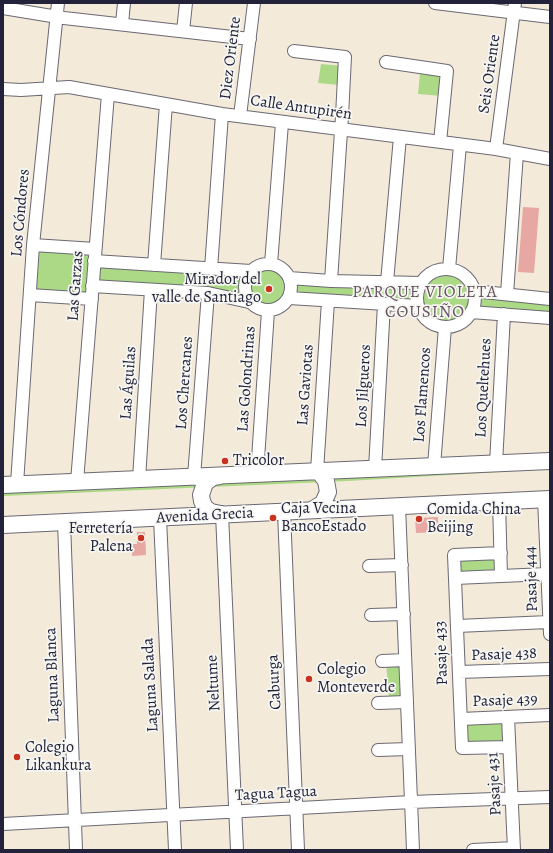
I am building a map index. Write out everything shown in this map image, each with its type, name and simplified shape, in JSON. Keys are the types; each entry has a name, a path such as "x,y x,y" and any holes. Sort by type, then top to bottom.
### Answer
{"main road":[{"path":"10,485 550,461"},
{"path":"312,510 323,503 328,492 326,481 321,474 316,471"},
{"path":"222,514 214,514 208,510 203,504 201,495 202,488 209,480 224,475"},
{"name":"Avenida Grecia","path":"3,525 547,499"}],"street":[{"name":"Los Cóndores","path":"10,485 58,3"},
{"path":"122,24 124,3"},
{"path":"183,31 186,3"},
{"name":"Diez Oriente","path":"240,116 254,3"},
{"path":"443,3 515,8 550,17"},
{"path":"3,8 56,17 250,39"},
{"name":"Seis Oriente","path":"496,149 515,8"},
{"path":"294,51 345,57 331,281"},
{"path":"386,62 447,71 440,142"},
{"name":"Calle Antupirén","path":"3,89 21,90 69,87 222,114 282,123 496,149 550,160"},
{"name":"Las Garzas","path":"77,482 108,94"},
{"path":"154,265 166,104"},
{"path":"211,269 222,114"},
{"path":"271,264 282,123"},
{"path":"387,282 400,137"},
{"path":"449,269 460,144"},
{"path":"507,294 517,153"},
{"path":"34,245 95,249"},
{"path":"94,261 251,271"},
{"path":"271,264 279,266 285,271 291,284 289,298 280,307 268,311 261,310 249,302 246,296 244,282 251,271 257,266 271,264"},
{"path":"449,269 460,273 469,280 474,291 475,302 471,312 460,324 445,327 433,324 424,317 418,306 417,295 421,283 428,275 438,270 449,269"},
{"path":"289,278 331,281 421,283"},
{"path":"92,286 208,293 249,302"},
{"name":"Las Águilas","path":"139,479 151,290"},
{"path":"474,291 550,299"},
{"name":"Los Chercanes","path":"194,476 208,293"},
{"path":"30,295 92,299"},
{"path":"289,298 418,306"},
{"name":"Las Gaviotas","path":"316,471 328,301"},
{"name":"Los Jilgueros","path":"375,469 384,304"},
{"name":"Las Golondrinas","path":"257,474 268,311"},
{"path":"471,312 550,318"},
{"name":"Los Queltehues","path":"496,464 504,314"},
{"name":"Los Flamencos","path":"434,466 445,327"},
{"name":"Pasaje 444","path":"547,499 547,574 550,634"},
{"path":"499,501 501,576"},
{"path":"399,506 413,850"},
{"name":"Caburga","path":"284,512 298,850"},
{"name":"Neltume","path":"222,514 237,850"},
{"name":"Laguna Salada","path":"160,518 175,850"},
{"name":"Laguna Blanca","path":"64,522 76,850"},
{"name":"Pasaje 433","path":"501,553 454,555 462,748 509,747"},
{"path":"369,566 402,565"},
{"path":"455,578 547,574"},
{"path":"371,615 404,614"},
{"path":"457,626 550,622"},
{"path":"382,661 406,660"},
{"name":"Pasaje 438","path":"459,672 550,669"},
{"path":"378,703 407,702"},
{"name":"Pasaje 439","path":"461,719 550,715"},
{"name":"Pasaje 431","path":"508,717 514,849"},
{"path":"378,750 409,749"},
{"name":"Tagua Tagua","path":"3,824 411,802 550,797"},
{"path":"473,850 514,849"}],"green space":[{"path":"321,64 343,66 340,85 318,83"},
{"path":"420,73 444,75 442,96 418,94"},
{"name":"PARQUE VIOLETA COUSIÑO","path":"35,248 88,253 89,262 253,273 258,268 271,266 283,273 287,279 424,285 430,278 439,273 449,272 459,276 467,282 471,292 550,300 550,317 469,311 459,320 446,324 435,322 426,315 421,306 286,297 279,305 268,308 261,307 251,300 90,284 87,295 32,293"},
{"path":"550,464 550,469 348,481 3,496 3,491"},
{"path":"498,555 499,574 457,575 457,557"},
{"path":"386,662 400,662 402,698 389,699"},
{"path":"465,721 504,721 505,745 465,746"}],"building":[{"path":"523,207 539,208 534,273 518,272"},
{"path":"438,517 438,532 416,533 415,518"},
{"name":"Ferretería Palena","path":"137,532 145,532 146,555 132,556 132,544 137,544"}],"place":[{"name":"Mirador del valle de Santiago","path":"269,289"},
{"name":"Tricolor","path":"225,461"},
{"name":"Caja Vecina BancoEstado","path":"273,518"},
{"name":"Comida China Beijing","path":"419,519"},
{"name":"Ferretería Palena","path":"141,538"},
{"name":"Colegio Monteverde","path":"309,679"},
{"name":"Colegio Likankura","path":"17,757"}],"district":[{"name":"PARQUE VIOLETA COUSIÑO","path":"425,303"}]}
